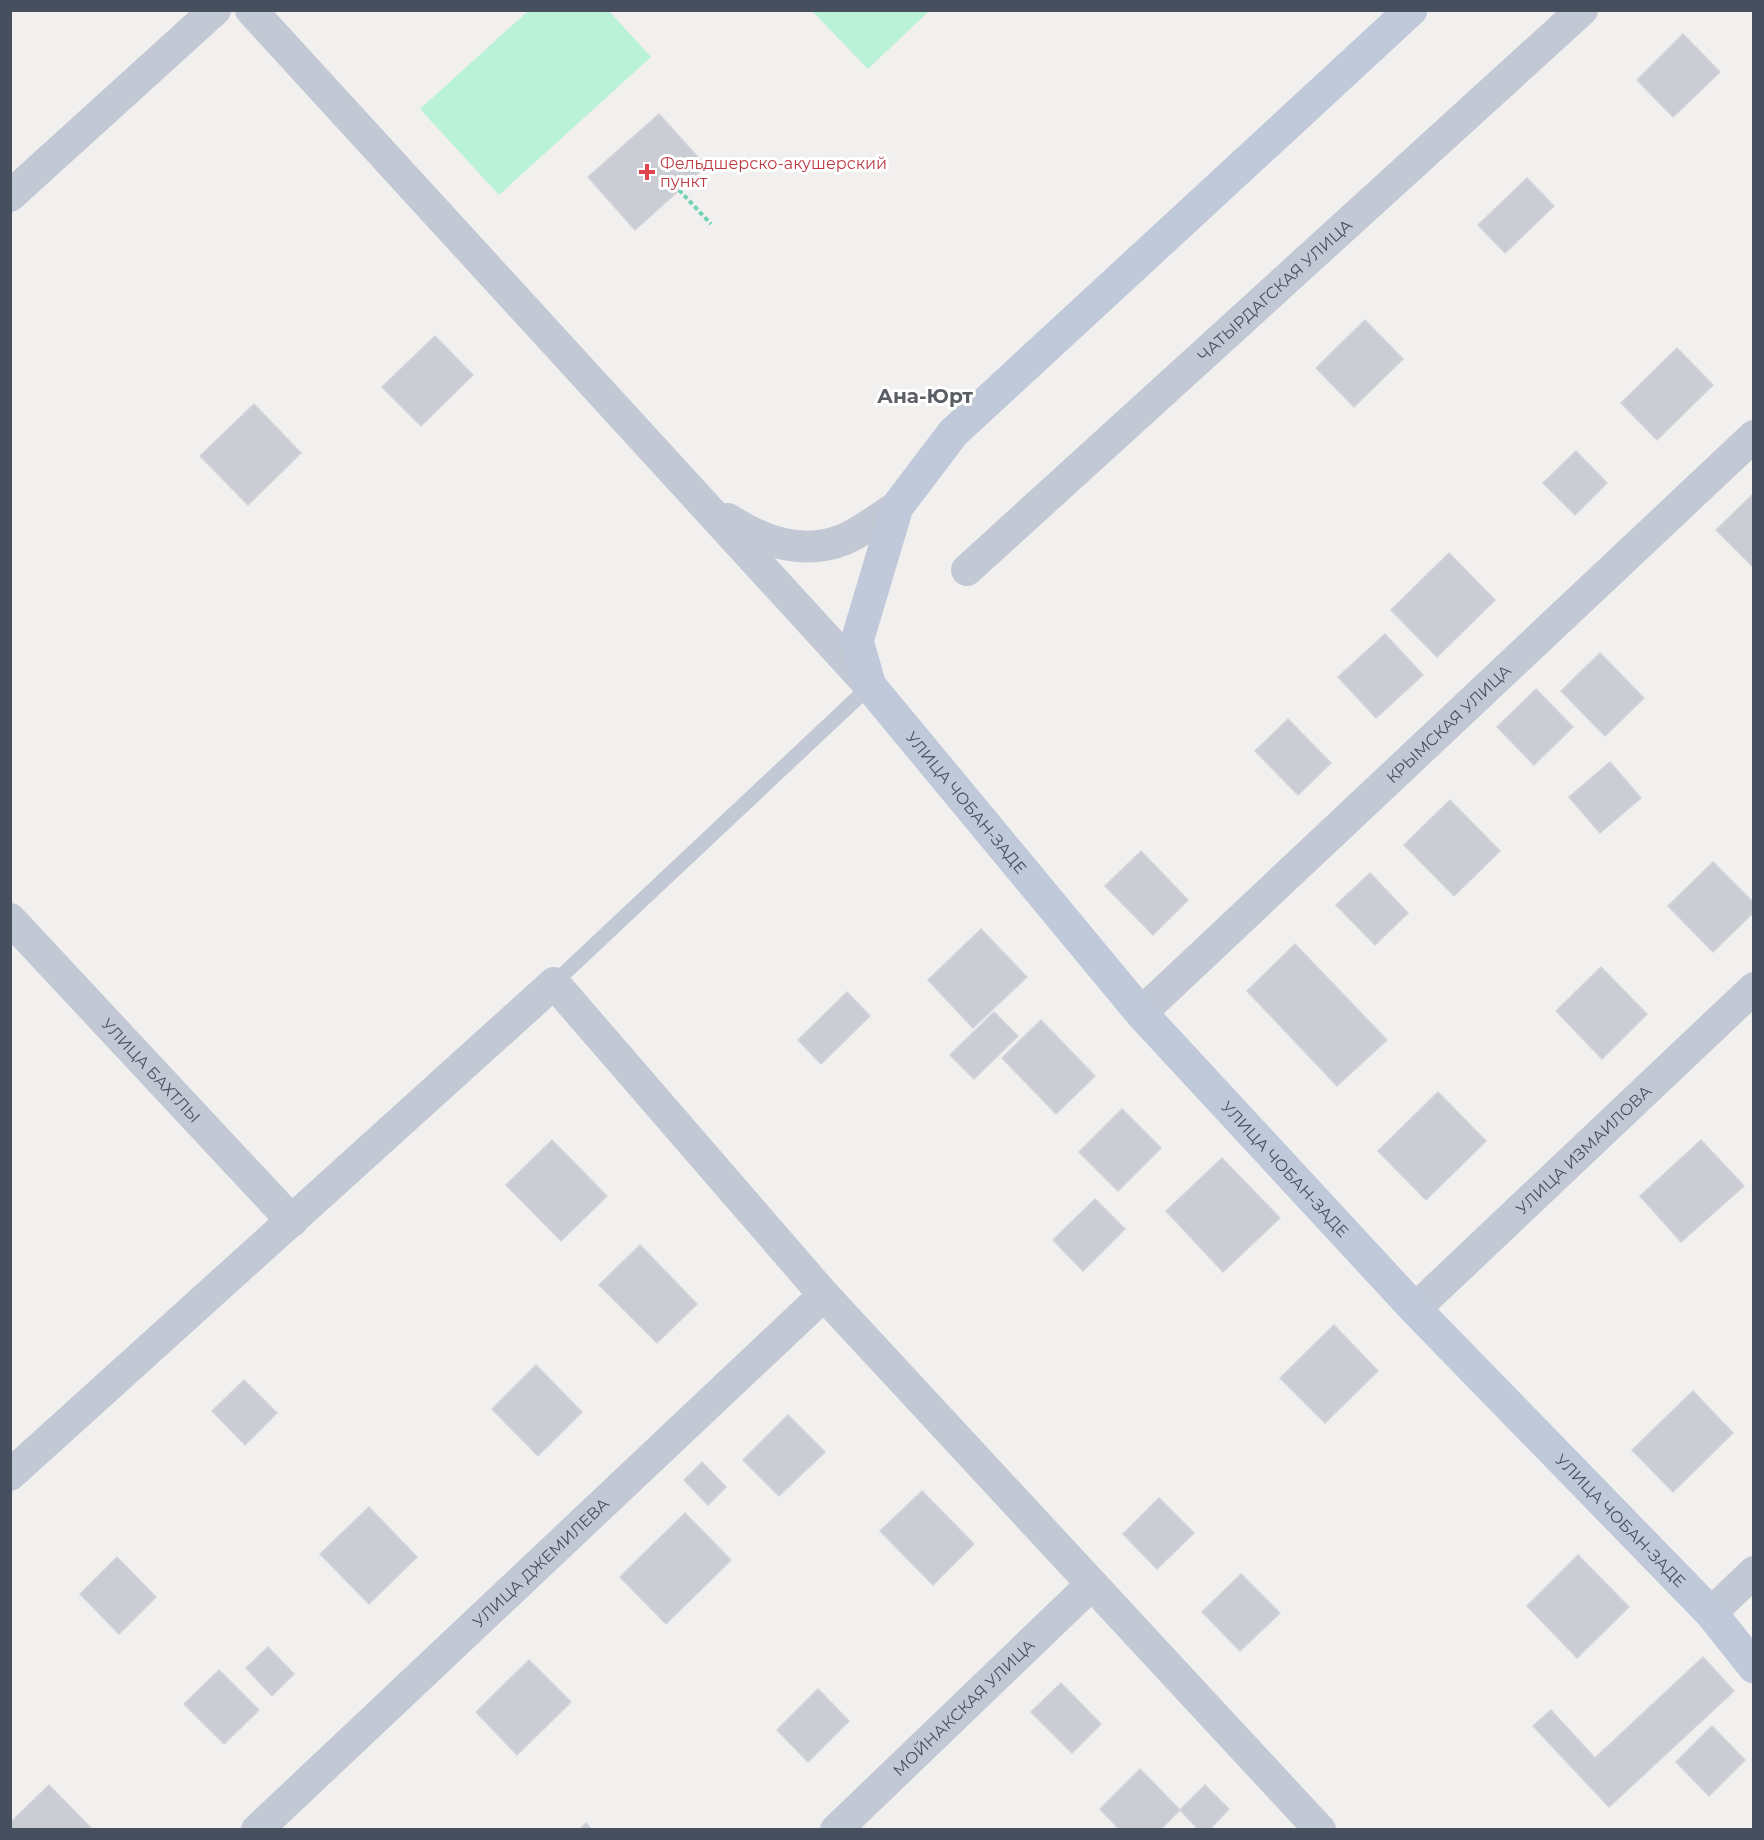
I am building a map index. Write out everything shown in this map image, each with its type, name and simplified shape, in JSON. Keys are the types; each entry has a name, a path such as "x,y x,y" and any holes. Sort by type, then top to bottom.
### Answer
{"main road":[{"path":"897,507 953,433 1411,10"},
{"name":"УЛИЦА ЧОБАН-ЗАДЕ","path":"897,507 857,641 870,686 1142,1013 1414,1308 1711,1613 1754,1667"}],"street":[{"path":"10,196 215,10"},
{"path":"251,10 870,686"},
{"name":"ЧАТЫРДАГСКАЯ УЛИЦА","path":"967,570 1581,10"},
{"name":"КРЫМСКАЯ УЛИЦА","path":"1142,1013 1754,436"},
{"path":"700,501 748,533 772,542 808,547 820,547 847,538 897,507"},
{"name":"УЛИЦА БАХТЛЫ","path":"10,919 292,1221"},
{"path":"10,1475 554,983 824,1295 1320,1830"},
{"name":"УЛИЦА ИЗМАИЛОВА","path":"1414,1308 1754,988"},
{"name":"УЛИЦА ДЖЕМИЛЕВА","path":"257,1830 824,1295"},
{"path":"1711,1613 1754,1572"},
{"name":"МОЙНАКСКАЯ УЛИЦА","path":"836,1830 1092,1584"}],"lane":[{"path":"554,983 870,686"}],"path":[{"path":"679,190 711,224"}],"green space":[{"path":"528,11 609,11 651,57 499,195 420,109"},
{"path":"812,11 929,11 868,69"}],"building":[{"path":"1683,34 1720,72 1673,117 1637,80"},
{"name":"Фельдшерско-акушерский пункт","path":"659,114 706,166 635,230 588,177"},
{"path":"1527,178 1554,206 1505,253 1478,225"},
{"path":"1365,320 1403,359 1354,407 1316,368"},
{"path":"435,336 473,375 421,426 382,387"},
{"path":"1677,348 1713,385 1657,440 1621,403"},
{"path":"254,404 301,453 248,505 200,456"},
{"path":"1576,451 1607,483 1575,515 1543,483"},
{"path":"1754,493 1754,568 1716,530"},
{"path":"1449,553 1495,600 1437,657 1391,610"},
{"path":"1385,634 1423,675 1376,718 1338,677"},
{"path":"1600,653 1644,698 1605,736 1561,691"},
{"path":"1536,689 1573,727 1534,765 1497,727"},
{"path":"1288,719 1331,763 1298,795 1255,751"},
{"path":"1610,762 1641,798 1600,833 1569,797"},
{"path":"1450,800 1500,851 1454,896 1404,845"},
{"path":"1141,851 1188,900 1153,935 1105,886"},
{"path":"1713,862 1754,903 1754,912 1713,952 1668,906"},
{"path":"1370,873 1408,913 1375,945 1336,905"},
{"path":"981,929 1027,977 973,1028 928,980"},
{"path":"1295,944 1387,1040 1337,1086 1247,991"},
{"path":"1601,967 1647,1014 1602,1059 1556,1011"},
{"path":"847,992 870,1016 821,1064 798,1040"},
{"path":"994,1012 1018,1036 974,1079 950,1055"},
{"path":"1041,1020 1095,1076 1056,1114 1002,1058"},
{"path":"1438,1092 1486,1141 1426,1200 1378,1151"},
{"path":"1122,1109 1161,1148 1118,1191 1079,1152"},
{"path":"552,1140 607,1196 561,1241 506,1185"},
{"path":"1701,1140 1744,1186 1681,1242 1640,1196"},
{"path":"1222,1158 1280,1218 1223,1272 1166,1211"},
{"path":"1095,1199 1125,1229 1083,1271 1053,1240"},
{"path":"640,1245 697,1304 657,1343 599,1285"},
{"path":"1334,1325 1378,1371 1325,1423 1280,1378"},
{"path":"536,1365 582,1412 538,1456 492,1409"},
{"path":"244,1380 277,1413 245,1445 212,1411"},
{"path":"1693,1391 1733,1433 1673,1492 1632,1450"},
{"path":"788,1415 825,1452 779,1496 743,1460"},
{"path":"702,1462 726,1487 708,1505 684,1480"},
{"path":"922,1491 974,1544 933,1585 880,1531"},
{"path":"1159,1498 1194,1533 1157,1569 1123,1534"},
{"path":"369,1507 417,1557 369,1604 320,1554"},
{"path":"685,1513 731,1560 666,1624 620,1577"},
{"path":"1578,1555 1629,1607 1577,1658 1527,1606"},
{"path":"117,1557 156,1597 119,1634 80,1594"},
{"path":"1241,1574 1280,1613 1240,1651 1202,1612"},
{"path":"268,1647 294,1674 272,1696 246,1668"},
{"path":"1703,1657 1734,1691 1609,1807 1533,1726 1551,1710 1595,1758"},
{"path":"529,1660 571,1702 517,1755 476,1712"},
{"path":"219,1670 259,1710 224,1744 184,1704"},
{"path":"1061,1683 1101,1724 1072,1753 1031,1712"},
{"path":"818,1689 849,1721 808,1762 777,1730"},
{"path":"1712,1726 1745,1760 1709,1796 1676,1762"},
{"path":"1140,1769 1180,1810 1160,1830 1120,1830 1100,1809"},
{"path":"49,1785 93,1830 13,1830 10,1827 10,1823"},
{"path":"1205,1785 1229,1809 1209,1830 1199,1830 1180,1810"},
{"path":"586,1823 592,1830 579,1830"}],"place":[{"name":"Фельдшерско-акушерский пункт","path":"647,172"}],"district":[{"name":"Ана-Юрт","path":"925,396"}]}
